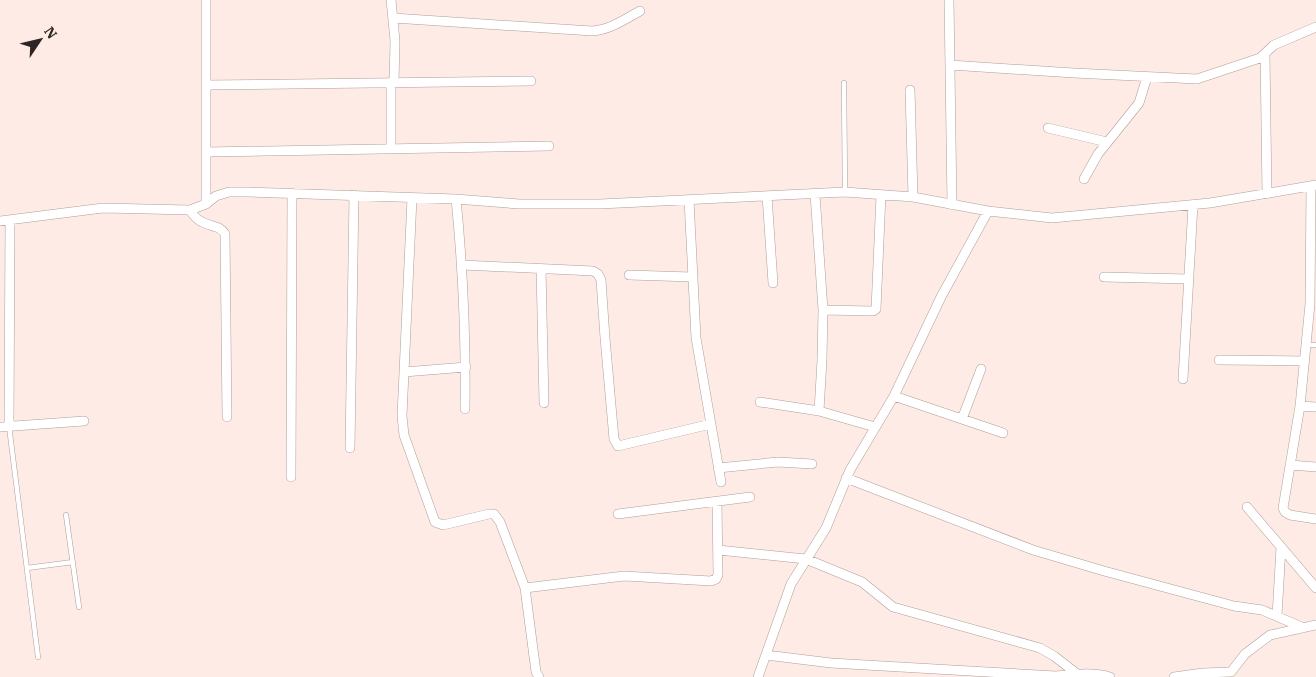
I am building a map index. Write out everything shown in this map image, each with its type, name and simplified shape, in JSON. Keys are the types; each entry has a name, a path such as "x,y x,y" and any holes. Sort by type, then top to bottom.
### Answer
{"street":[{"path":"206,0 206,204"},
{"path":"391,0 395,41 391,148"},
{"path":"949,0 952,205"},
{"path":"393,18 592,32 610,27 640,10"},
{"path":"950,65 1074,74 1197,79 1260,58 1274,45 1316,27"},
{"path":"1265,55 1267,194"},
{"path":"1084,179 1108,142 1138,103 1147,76"},
{"path":"206,85 531,81"},
{"path":"910,90 913,197"},
{"path":"1048,128 1108,142"},
{"path":"206,152 549,146"},
{"path":"0,221 103,208 190,210 206,204 216,196 229,192 456,199 519,204 600,204 845,192 913,197 988,211 1052,218 1193,205 1314,186 1310,304 1305,361 1300,406 1283,508 1290,515 1316,519"},
{"path":"291,477 292,193"},
{"path":"815,194 823,310 819,411"},
{"path":"350,448 354,195"},
{"path":"823,310 873,311 876,309 881,195"},
{"path":"767,196 773,283"},
{"path":"412,198 402,416 404,434 435,522 443,525 489,514 494,514 500,522 525,588 535,665 539,677"},
{"path":"456,199 462,266 466,367 465,409"},
{"path":"689,200 696,338 712,424 720,482"},
{"path":"1183,379 1193,205"},
{"path":"190,210 204,224 220,228 226,234 227,417"},
{"path":"758,677 791,584 826,528 846,478 894,396 941,297 988,211"},
{"path":"10,220 4,380 5,427 84,421"},
{"path":"462,266 593,271 598,274 601,280 614,439 618,446 712,424"},
{"path":"541,269 544,403"},
{"path":"629,275 692,277"},
{"path":"1104,277 1188,279"},
{"path":"1219,360 1305,361"},
{"path":"404,372 466,367"},
{"path":"962,419 981,369"},
{"path":"894,396 1003,433"},
{"path":"760,402 819,411 875,427"},
{"path":"1300,406 1316,407"},
{"path":"718,468 778,462 812,464"},
{"path":"1290,465 1316,467"},
{"path":"846,478 1033,550 1234,606 1262,610 1304,628"},
{"path":"618,514 750,497"},
{"path":"525,588 624,576 711,581 716,579 718,575 717,502"},
{"path":"1247,507 1316,588"},
{"path":"1277,616 1281,547"},
{"path":"718,550 806,559 862,582 894,607 1040,648 1054,656 1076,674"},
{"path":"1174,677 1202,672 1231,672 1245,654 1274,634 1316,625"},
{"path":"766,655 831,663 1046,675 1097,674 1110,677"}],"lane":[{"path":"844,83 845,192"},
{"path":"1306,345 1316,346"},
{"path":"5,427 38,657"},
{"path":"66,515 79,607"},
{"path":"26,568 73,562"}]}
